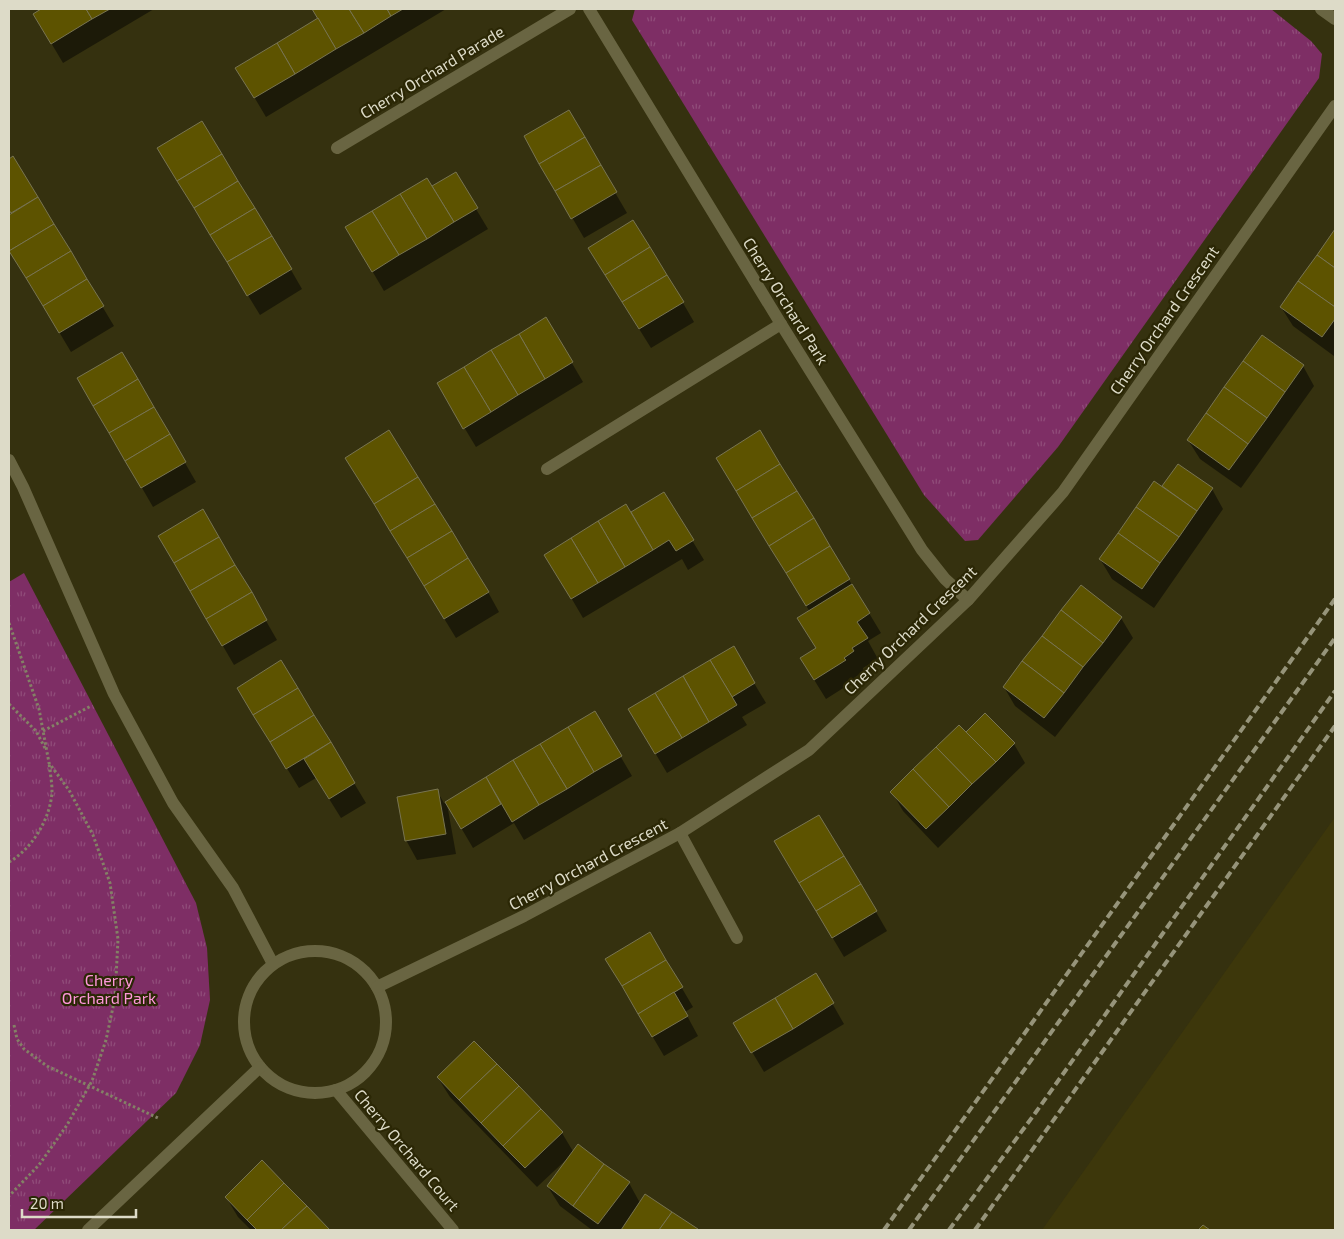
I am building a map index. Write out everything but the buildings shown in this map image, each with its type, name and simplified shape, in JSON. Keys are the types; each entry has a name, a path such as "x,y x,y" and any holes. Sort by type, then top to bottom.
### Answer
{"street":[{"name":"Cherry Orchard Parade","path":"337,148 570,9"},
{"name":"Cherry Orchard Park","path":"589,9 781,324 922,550 945,579 968,600"},
{"path":"1321,9 1335,19"},
{"name":"Cherry Orchard Crescent","path":"377,987 524,916 680,833 809,750 968,600 1062,492 1335,106"},
{"path":"547,470 781,324"},
{"path":"9,460 23,487 114,694 173,803 233,888 273,964"},
{"path":"680,833 737,938"},
{"path":"319,951 342,956 362,968 377,987 385,1006 386,1028 381,1048 371,1066 355,1081 336,1090 315,1093 294,1090 275,1081 260,1067 248,1047 244,1024 247,1001 257,980 273,964 295,954 319,951"},
{"path":"88,1230 260,1067"},
{"name":"Cherry Orchard Court","path":"336,1090 453,1230"}],"path":[{"path":"9,623 39,709 49,762 52,792 43,824 28,847 9,862"},
{"path":"43,731 114,694"},
{"path":"9,704 36,731 44,746 49,762 69,790 93,835 110,883 118,939 115,998 106,1040 89,1086 68,1125 39,1165 9,1196"},
{"path":"14,1025 18,1039 24,1049 47,1066 158,1118"}],"shaded area":[{"path":"1335,817 1335,1230 1042,1230"}],"green space":[{"path":"635,9 1271,9 1311,41 1322,54 1319,78 1058,447 978,540 965,541 924,495 632,20"},
{"name":"Cherry Orchard Park","path":"24,573 196,903 207,948 210,1000 200,1045 176,1093 34,1230 9,1230 9,582"}],"railway":[{"path":"884,1230 1335,599"},
{"path":"909,1230 1335,638"},
{"path":"949,1230 1036,1112 1335,691"},
{"path":"975,1230 1335,726"}]}
